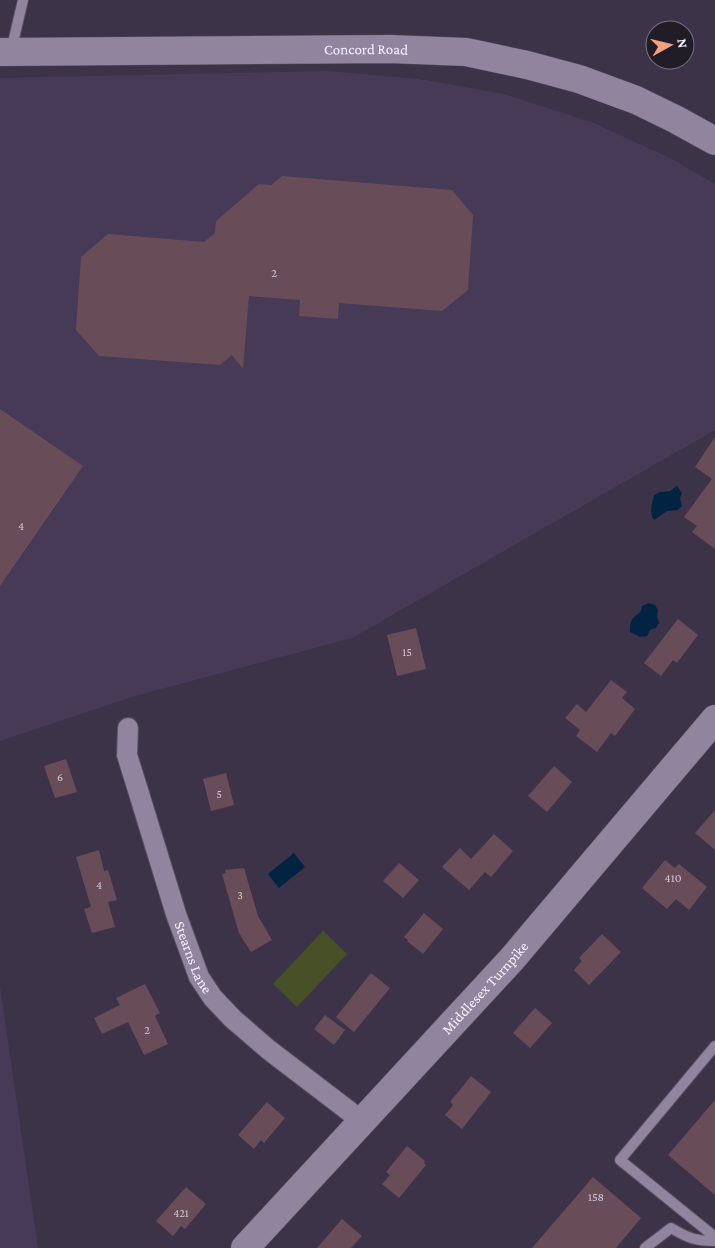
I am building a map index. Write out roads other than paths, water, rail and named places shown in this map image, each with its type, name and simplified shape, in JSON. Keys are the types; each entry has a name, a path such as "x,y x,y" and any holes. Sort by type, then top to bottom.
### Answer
{"main road":[{"name":"Concord Road","path":"6,52 390,49 466,52 527,64 579,79 636,100 675,119 715,142"},
{"name":"Middlesex Turnpike","path":"245,1248 512,960 715,719"}],"street":[{"name":"Stearns Lane","path":"128,728 127,755 176,914 199,977 213,998 233,1019 269,1050 362,1121"}],"lane":[{"path":"6,52 23,0"},
{"path":"715,1046 620,1160 715,1236"},
{"path":"645,1248 670,1228 689,1238 701,1241 715,1241"}],"water":[{"path":"677,486 682,493 680,498 682,506 678,510 667,511 654,520 651,511 654,495 670,491"},
{"path":"649,603 655,605 658,610 659,623 656,628 650,630 647,636 640,637 630,632 630,624 641,611 642,606"},
{"path":"294,853 305,867 279,888 268,874"}]}
